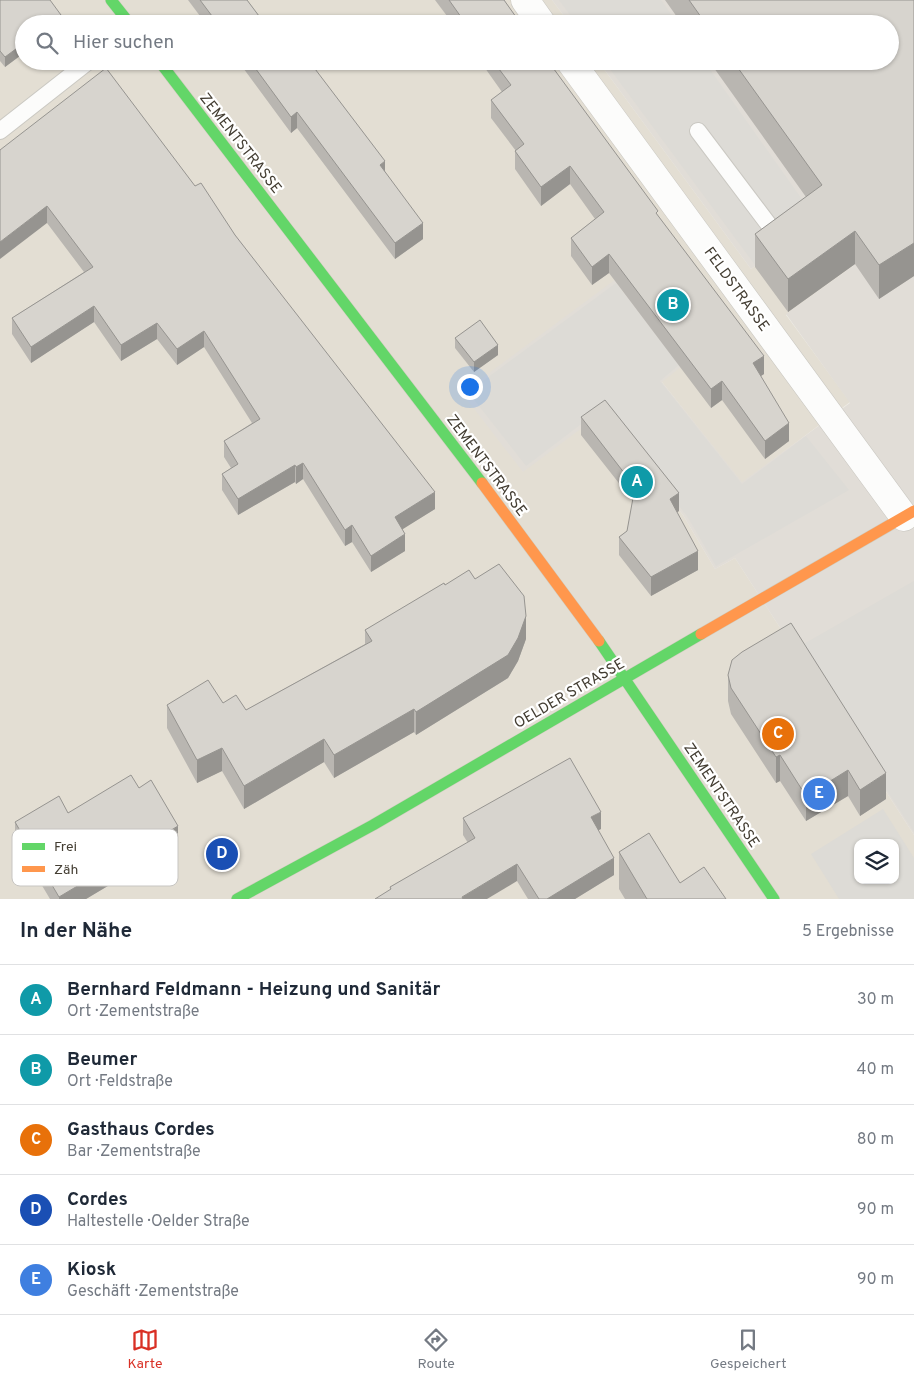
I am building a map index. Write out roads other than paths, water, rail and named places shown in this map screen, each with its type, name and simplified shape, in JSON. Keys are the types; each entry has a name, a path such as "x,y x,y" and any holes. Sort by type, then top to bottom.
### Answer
{"street":[{"path":"111,0 123,15"},
{"path":"525,0 536,15"},
{"name":"ZEMENTSTRASSE","path":"166,70 431,415 583,617 774,899"},
{"name":"FELDSTRASSE","path":"577,70 909,514"},
{"name":"OELDER STRASSE","path":"237,899 373,825 909,514"}],"lane":[{"path":"0,131 78,70"},
{"path":"698,132 774,233"}],"place":[{"name":"Beumer","path":"673,305"},
{"name":"Bernhard Feldmann - Heizung und Sanitär","path":"637,482"},
{"name":"Gasthaus Cordes","path":"778,734"},
{"name":"Kiosk","path":"819,794"},
{"name":"Cordes","path":"222,854"}]}
